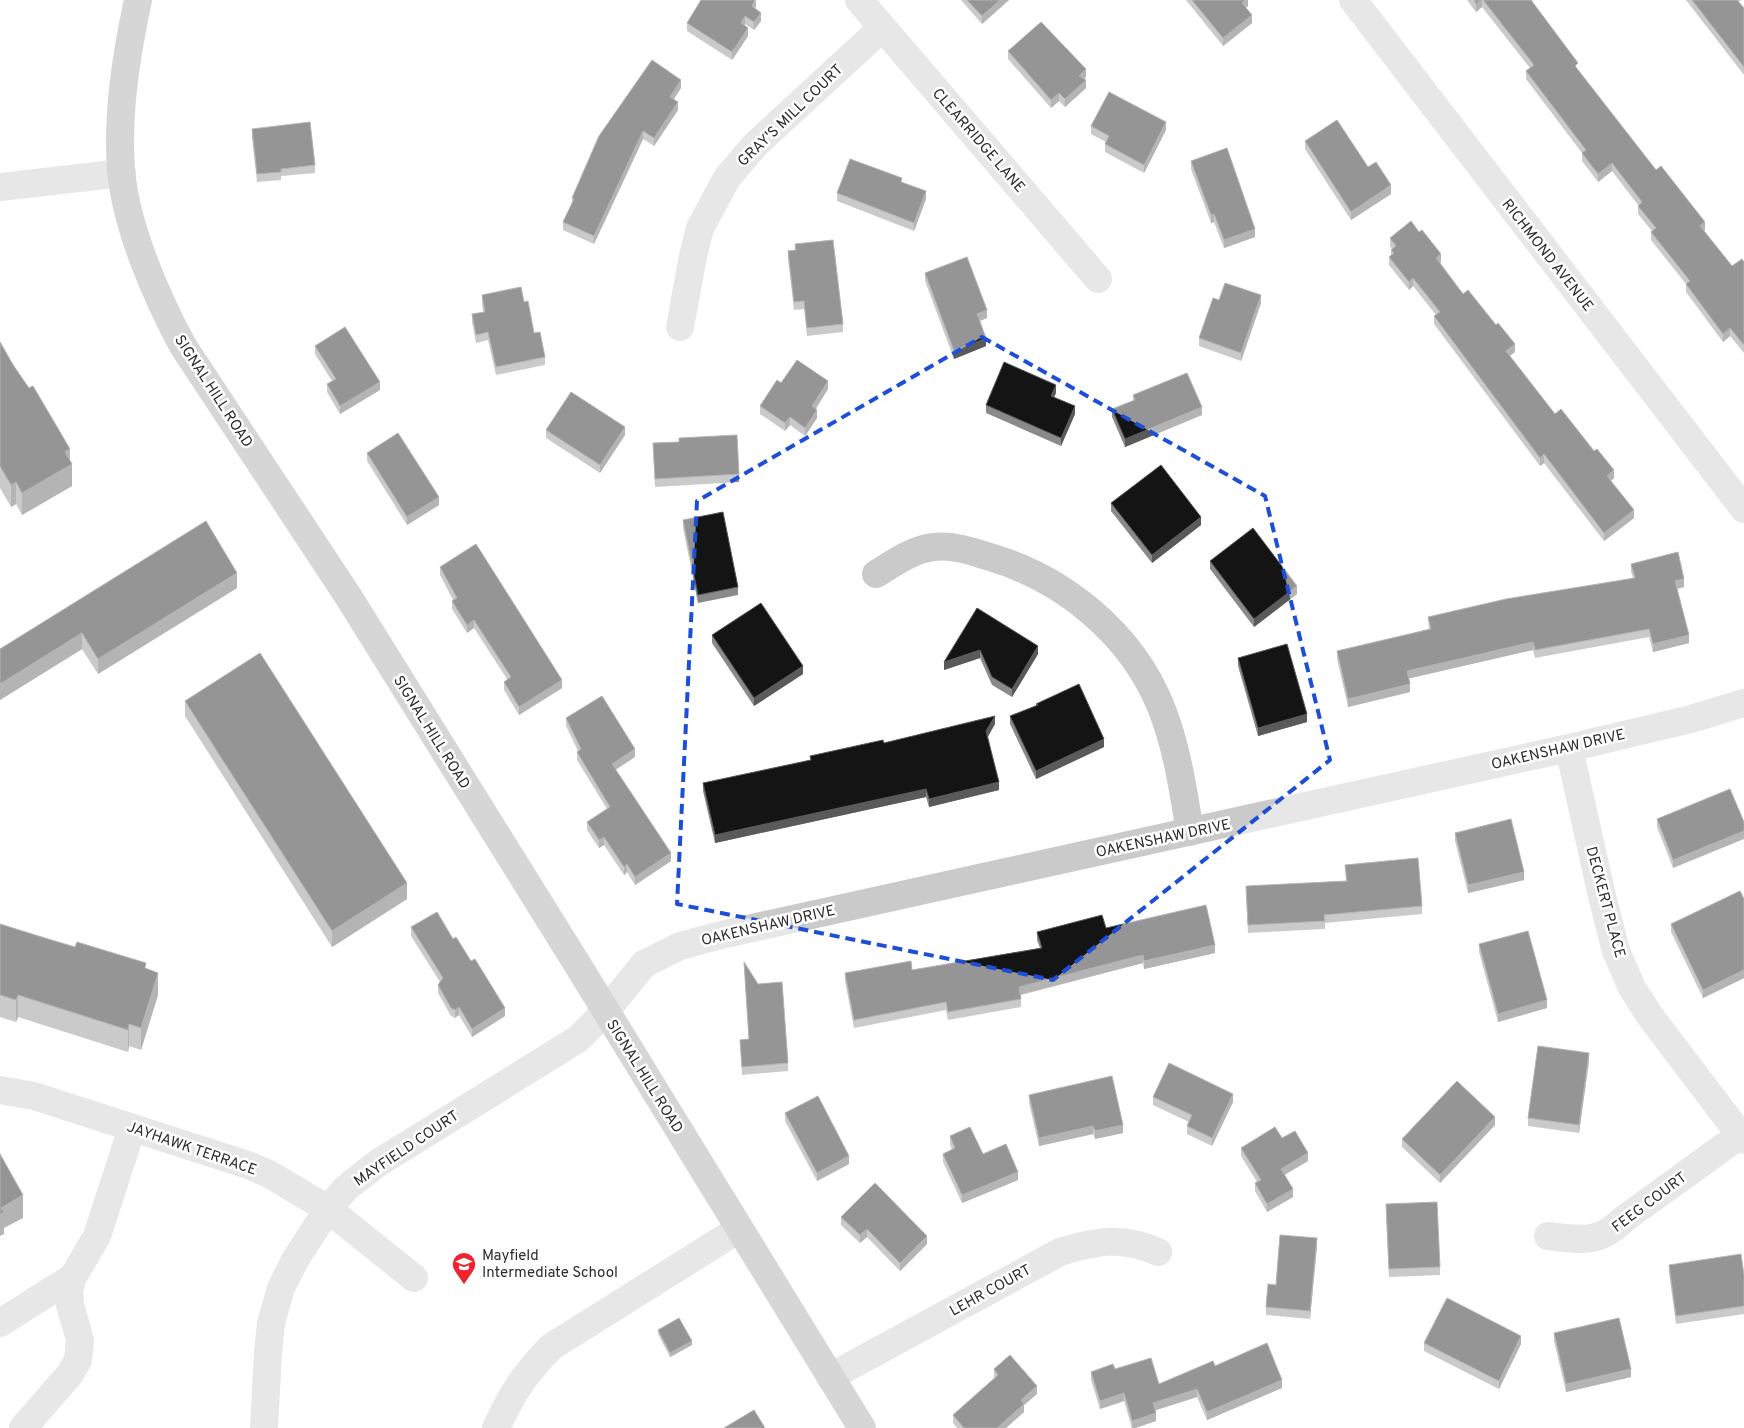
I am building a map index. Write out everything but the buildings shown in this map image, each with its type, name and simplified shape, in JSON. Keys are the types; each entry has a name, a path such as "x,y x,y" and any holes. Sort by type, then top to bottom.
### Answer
{"main road":[{"name":"SIGNAL HILL ROAD","path":"138,0 122,91 120,137 122,173 132,220 155,292 183,346 348,596 862,1428"}],"street":[{"name":"CLEARRIDGE LANE","path":"859,0 1098,280"},
{"name":"RICHMOND AVENUE","path":"1353,0 1744,510"},
{"name":"GRAY'S MILL COURT","path":"680,327 692,256 700,228 727,178 755,145 882,28"},
{"path":"0,187 122,173"},
{"path":"876,574 910,553 932,547 956,547 1015,564 1045,579 1072,597 1104,624 1126,649 1145,676 1160,706 1176,753 1190,832"},
{"name":"OAKENSHAW DRIVE","path":"606,1011 644,964 680,946 1569,748 1690,719 1744,703"},
{"name":"DECKERT PLACE","path":"1569,748 1616,951 1632,988 1650,1016 1742,1138"},
{"name":"MAYFIELD COURT","path":"286,1428 265,1428 271,1323 281,1288 294,1260 328,1209 346,1188 378,1163 573,1043 606,1011"},
{"name":"JAYHAWK TERRACE","path":"0,1090 34,1096 248,1164 288,1184 328,1209 414,1278"},
{"path":"24,1428 70,1374 78,1360 80,1340 70,1305 69,1290 73,1277 87,1257 101,1228 132,1128"},
{"name":"FEEG COURT","path":"1548,1236 1577,1240 1595,1239 1611,1232 1624,1219 1742,1138"},
{"path":"496,1428 515,1390 531,1368 551,1347 739,1229"},
{"name":"LEHR COURT","path":"830,1377 1060,1252 1088,1243 1111,1241 1140,1244 1158,1252"},
{"path":"0,1323 73,1277"}],"highlighted area":[{"path":"982,337 1265,496 1330,760 1053,980 677,904 697,501"}],"place":[{"name":"Mayfield Intermediate School","path":"464,1285"}]}
